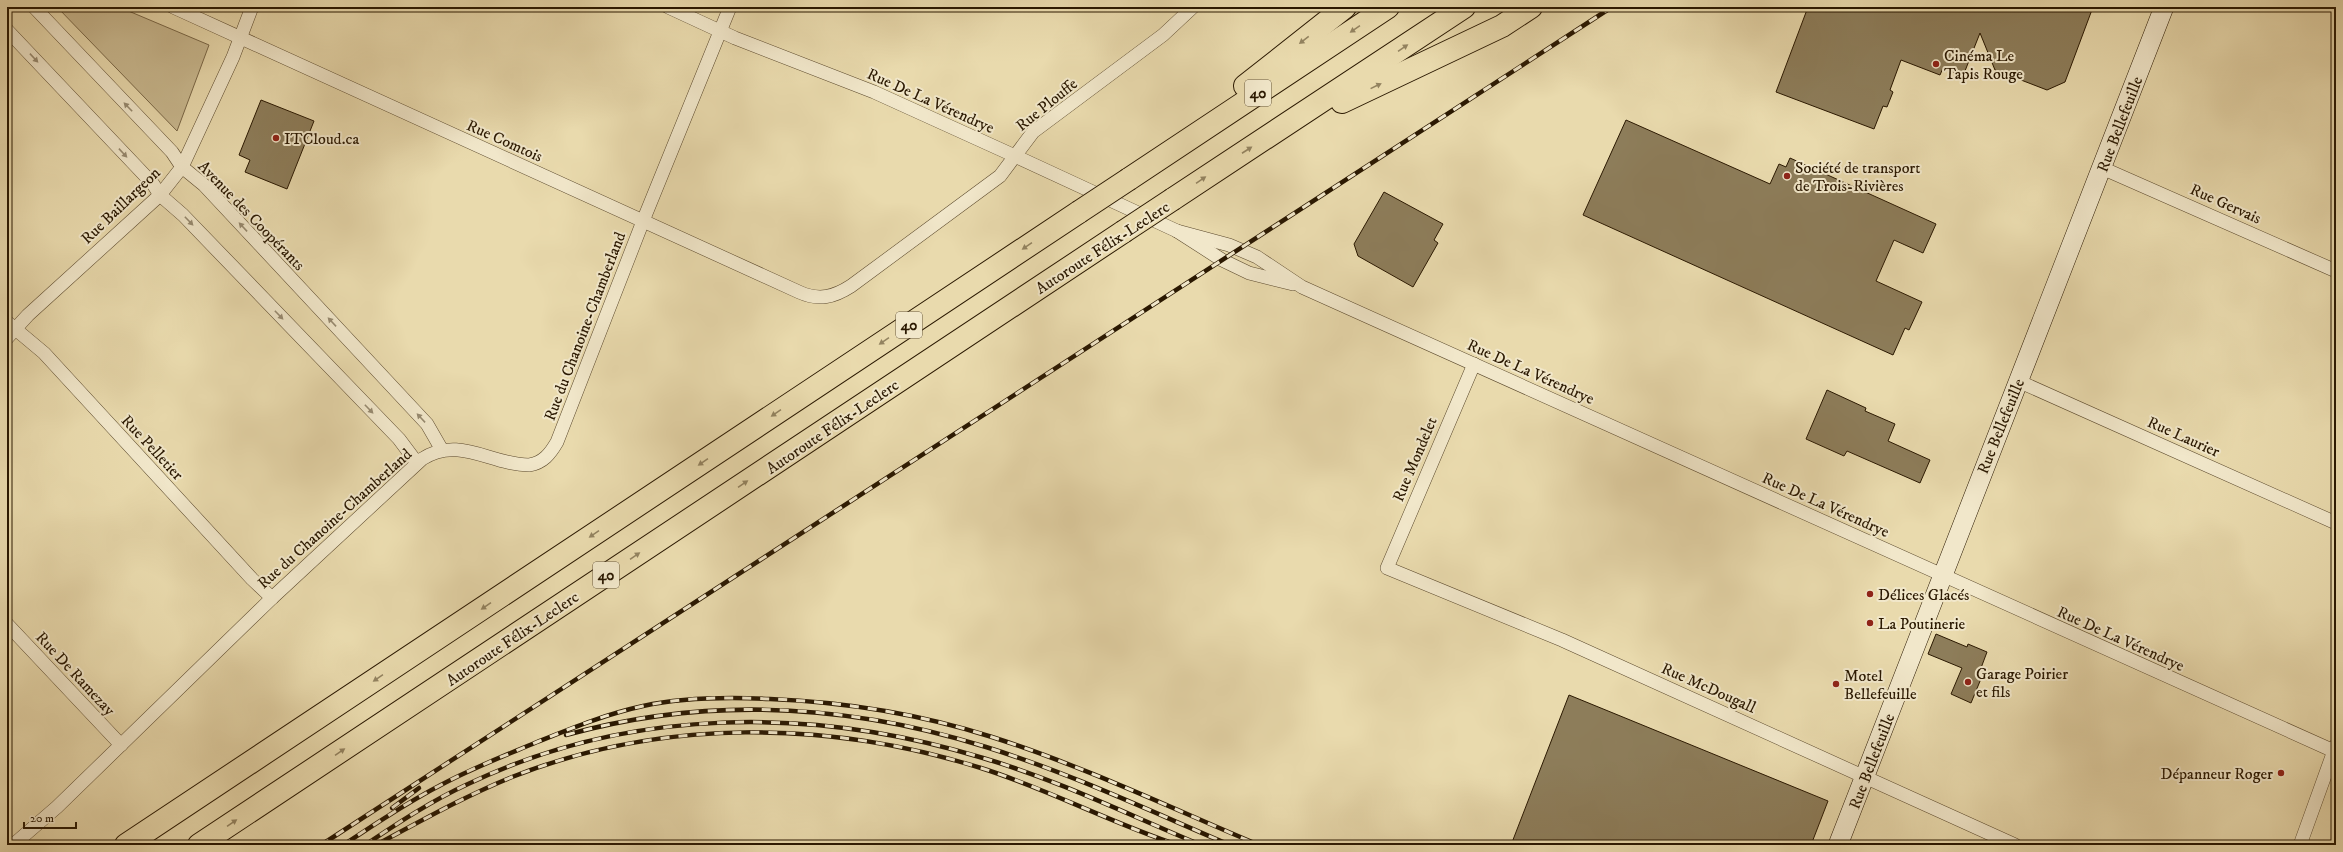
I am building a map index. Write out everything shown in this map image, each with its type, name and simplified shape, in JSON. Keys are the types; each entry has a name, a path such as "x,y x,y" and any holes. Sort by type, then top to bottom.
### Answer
{"highway":[{"path":"1129,179 1345,7"},
{"name":"40","path":"126,845 1388,7"},
{"name":"Autoroute Félix-Leclerc","path":"199,845 1464,7"},
{"path":"1265,139 1502,26 1531,7"}],"main road":[{"name":"Rue Bellefeuille","path":"1838,845 2164,7"}],"street":[{"name":"Avenue des Coopérants","path":"34,7 172,152 182,167 204,186 427,424 442,450"},
{"name":"Rue Comtois","path":"173,7 799,292 825,297"},
{"name":"Rue Baillargeon","path":"10,330 160,195 182,167 240,38 252,7"},
{"name":"Rue De La Vérendrye","path":"668,7 721,32 874,92 1015,156 1177,231 1222,260 1249,273 1302,287 1942,576 2335,749"},
{"name":"Rue du Chanoine-Chamberland","path":"13,845 38,825 272,598 417,463 429,455 442,450 466,451 524,465 539,463 550,453 557,442 643,221 730,7"},
{"name":"Rue Plouffe","path":"825,297 840,293 851,286 1000,176 1033,132 1163,35 1193,7"},
{"path":"7,30 153,184 160,195 184,216 393,433 417,463"},
{"name":"Rue Gervais","path":"2102,168 2336,270"},
{"name":"Rue De La Vérendrye","path":"1177,231 1229,245 1257,257 1302,287"},
{"name":"Rue Pelletier","path":"10,330 44,353 252,579 272,598"},
{"name":"Rue Mondelet","path":"1387,568 1474,364"},
{"name":"Rue Laurier","path":"2018,381 2336,523"},
{"name":"Rue McDougall","path":"1387,568 1562,640 2015,845"},
{"name":"Rue De Ramezay","path":"7,624 121,745"},
{"path":"2300,845 2335,749"}],"shaded area":[{"path":"57,7 119,7 209,45 177,131"}],"building":[{"path":"1808,7 2093,7 2065,82 2047,90 1995,70 1980,33 1963,76 1943,68 1940,75 1901,60 1890,90 1893,92 1887,107 1883,106 1874,129 1776,92"},
{"name":"ITCloud.ca","path":"261,100 314,121 287,189 245,172 250,160 239,155"},
{"path":"1626,120 1770,184 1779,164 1786,167 1790,158 1936,224 1923,253 1894,240 1876,281 1922,302 1909,330 1905,328 1893,355 1583,215"},
{"path":"1384,192 1443,224 1434,240 1438,243 1413,287 1358,256 1354,244"},
{"path":"1827,390 1866,408 1865,411 1895,424 1888,441 1930,460 1920,483 1847,451 1844,456 1806,439"},
{"name":"Garage Poirier et fils","path":"1936,634 1967,647 1968,644 1987,652 1981,668 1985,669 1971,703 1951,694 1962,668 1928,654"},
{"path":"1569,695 1828,801 1811,845 1511,845"}],"railway":[{"path":"321,845 1612,7"},
{"path":"343,845 402,807 451,780 537,742 602,717 629,709 691,699 722,698 754,698 854,706 882,710 965,729 1026,748 1093,774 1259,845"},
{"path":"566,735 619,723 671,714 724,710 776,710 829,714 881,721 934,732 986,747 1048,768 1230,845"},
{"path":"365,845 441,798 468,784 529,759 593,740 657,728 722,723 788,723 854,729 919,741 983,758 1039,777 1093,798 1201,845"},
{"path":"376,845 477,792 512,777 569,758 627,744 686,736 745,732 805,734 865,741 923,752 1006,776 1128,827 1178,845"},
{"path":"392,808 419,788"}],"place":[{"name":"Cinéma Le Tapis Rouge","path":"1936,64"},
{"name":"ITCloud.ca","path":"276,138"},
{"name":"Société de transport de Trois-Rivières","path":"1787,176"},
{"name":"Délices Glacés","path":"1870,594"},
{"name":"La Poutinerie","path":"1870,623"},
{"name":"Garage Poirier et fils","path":"1968,682"},
{"name":"Motel Bellefeuille","path":"1836,684"},
{"name":"Dépanneur Roger","path":"2281,773"}]}
